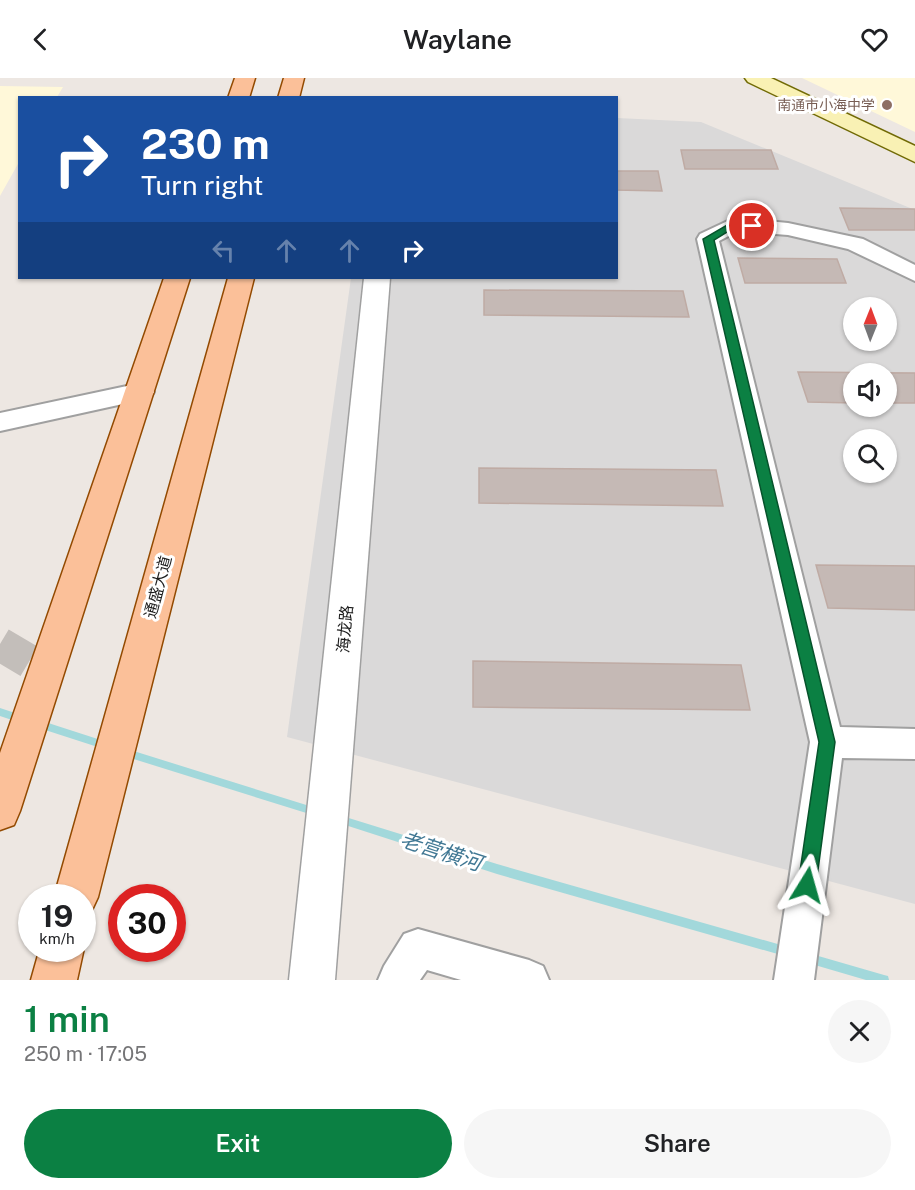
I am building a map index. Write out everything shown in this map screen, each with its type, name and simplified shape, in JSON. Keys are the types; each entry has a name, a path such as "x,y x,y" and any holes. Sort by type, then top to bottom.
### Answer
{"main road":[{"path":"239,96 245,78"},
{"path":"289,96 294,78"},
{"path":"755,78 915,155"},
{"path":"0,811 177,279"},
{"name":"通盛大道","path":"79,884 241,279"},
{"path":"54,980 58,962"}],"street":[{"path":"794,980 827,742 708,239 734,224 788,229 855,244 915,274"},
{"name":"海龙路","path":"312,980 377,279"},
{"path":"0,422 141,392"},
{"path":"827,742 915,744"},
{"path":"398,980 418,948 529,980"}],"shaded area":[{"name":"南通市小海中学","path":"802,78 915,78 915,132"},
{"path":"0,86 63,87 58,96 18,96 18,164 0,196"},
{"path":"618,118 701,122 915,210 915,904 287,737 351,279 618,279"}],"building":[{"path":"681,150 771,150 778,169 685,169"},
{"path":"618,171 658,171 662,191 618,190"},
{"path":"840,208 915,209 915,230 849,230"},
{"path":"738,258 837,259 846,283 745,283"},
{"path":"484,290 683,291 689,317 484,315"},
{"path":"798,372 843,372 843,403 808,402"},
{"path":"897,373 915,373 915,403 897,403"},
{"path":"479,468 716,470 723,506 479,503"},
{"path":"816,565 915,566 915,610 828,608"},
{"path":"473,661 741,665 750,710 473,707"}],"waterway":[{"name":"老营横河","path":"0,712 21,719"},
{"name":"老营横河","path":"39,724 107,746"},
{"name":"老营横河","path":"124,752 316,812"},
{"name":"老营横河","path":"339,819 497,869 788,952"},
{"name":"老营横河","path":"808,958 884,980"}],"tunnel":[{"path":"0,644 47,672"}],"place":[{"name":"南通市小海中学","path":"887,105"}],"route":[{"path":"752,226 734,224 708,239 827,742 807,885"}]}
